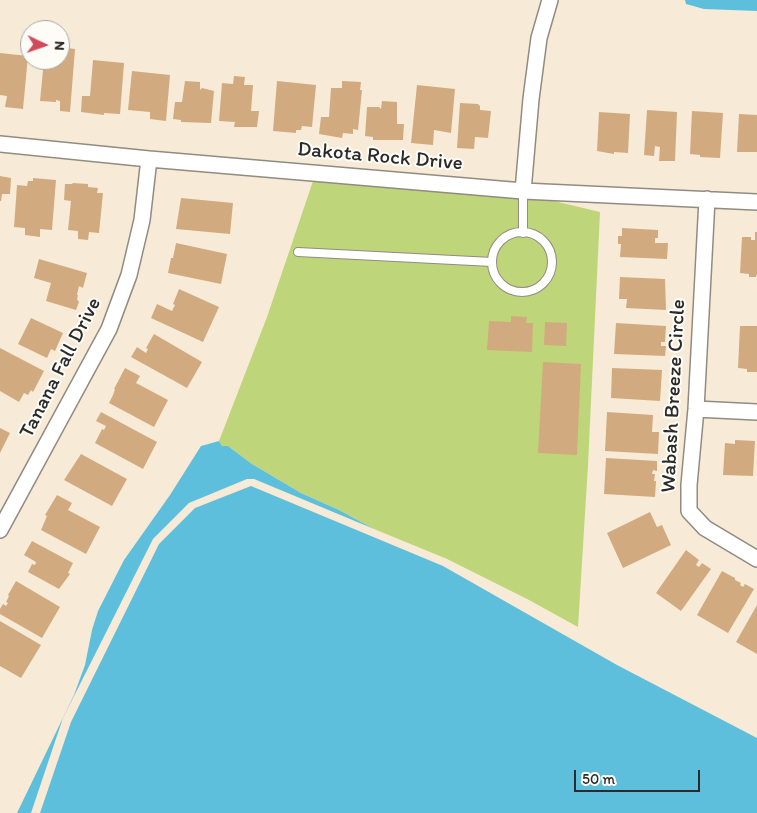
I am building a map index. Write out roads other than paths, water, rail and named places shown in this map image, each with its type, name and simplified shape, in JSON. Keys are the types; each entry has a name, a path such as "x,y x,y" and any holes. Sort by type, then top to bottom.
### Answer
{"street":[{"path":"523,191 531,99 539,38 550,0"},
{"name":"Dakota Rock Drive","path":"0,144 149,159 523,191 757,202"},
{"name":"Tanana Fall Drive","path":"0,530 109,329 129,274 140,229 149,159"},
{"name":"Wabash Breeze Circle","path":"707,200 696,409 689,485 689,511 705,528 757,559"},
{"path":"696,409 757,412"}],"lane":[{"path":"523,191 523,233"},
{"path":"523,233 536,236 544,242 549,250 551,269 547,278 540,286 531,291 521,292 511,290 502,285 492,268 492,262 495,248 501,240 509,235 523,233"},
{"path":"298,252 492,262"}],"water":[{"path":"685,0 757,0 757,11 704,9 686,4"},
{"path":"219,441 222,446 228,446 252,464 301,493 339,510 374,529 254,479 247,479 189,503 153,539 63,718 31,813 17,813 74,695 85,665 98,611 124,560 170,495 201,446"},
{"path":"251,486 443,566 617,665 757,738 757,813 40,813 71,722 159,544 195,508"}]}
